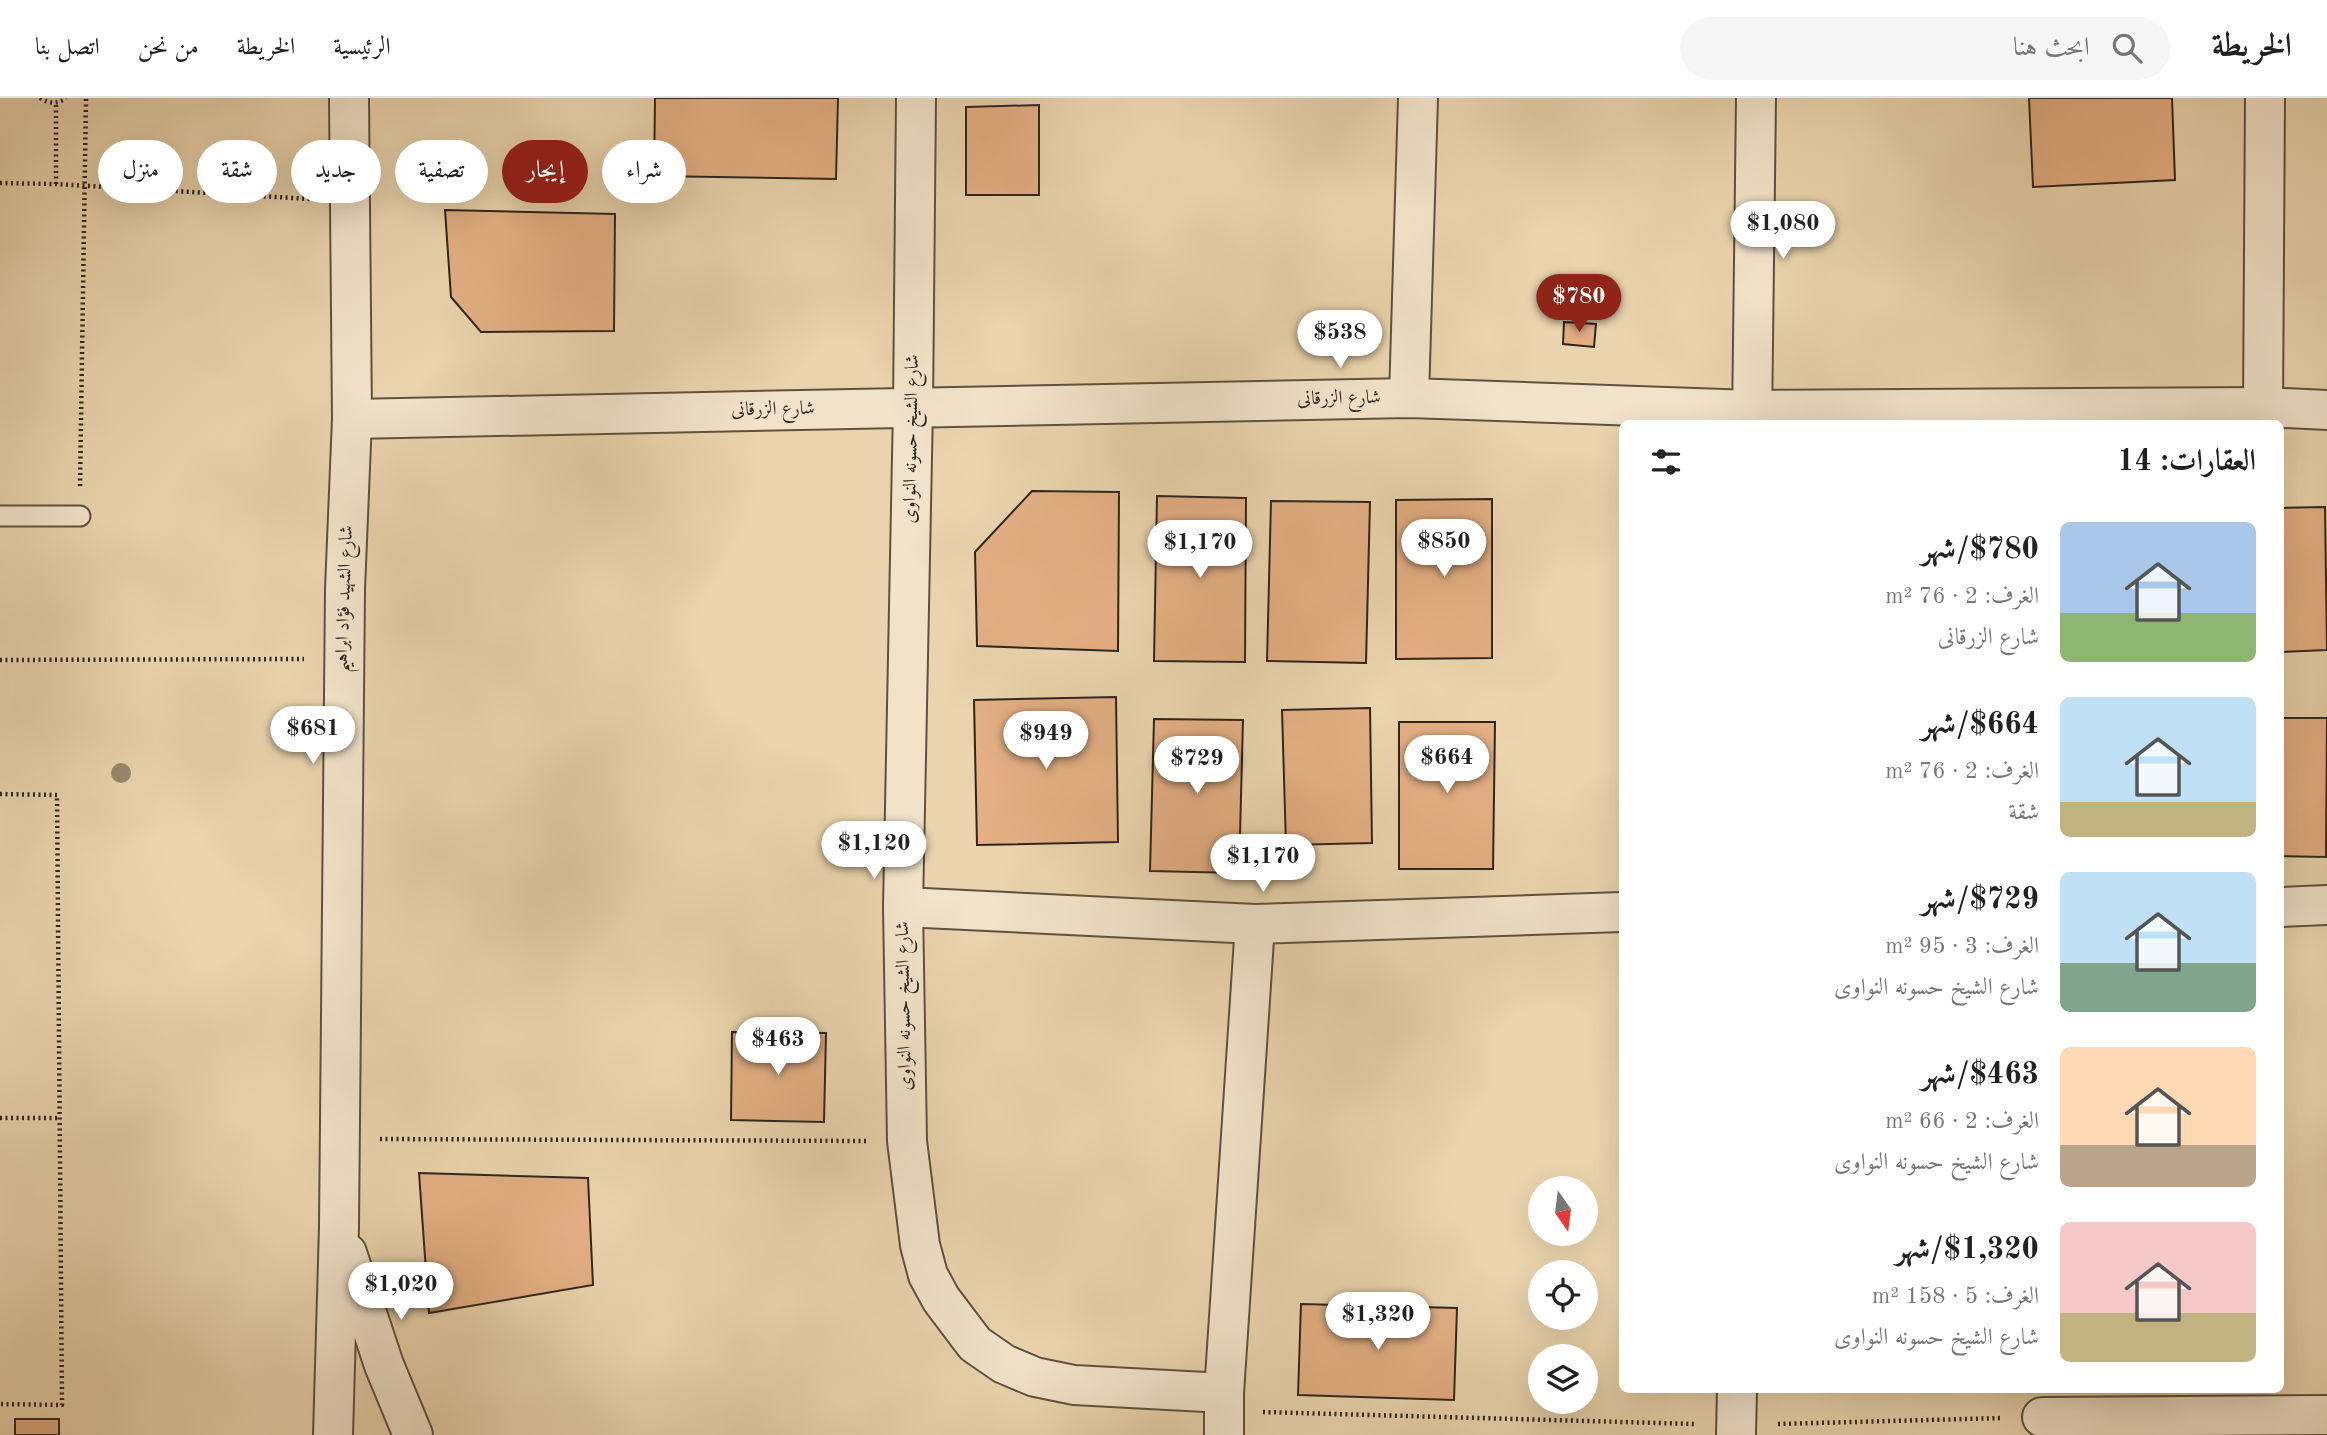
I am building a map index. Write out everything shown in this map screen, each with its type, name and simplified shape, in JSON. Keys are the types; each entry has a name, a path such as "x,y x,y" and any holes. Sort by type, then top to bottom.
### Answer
{"street":[{"name":"شارع الشهيد فؤاد ابراهيم","path":"349,98 349,140"},
{"name":"شارع الشيخ حسونه النواوى","path":"916,98 903,907 907,1141 920,1245 928,1275 941,1298 975,1343 1004,1364 1035,1377 1224,1413"},
{"path":"1409,398 1418,98"},
{"path":"1752,417 1756,98"},
{"path":"2263,407 2265,98"},
{"name":"شارع الشهيد فؤاد ابراهيم","path":"333,1435 339,1227 344,659 352,419 349,203"},
{"name":"شارع الزرقانى","path":"352,419 1409,398 1752,417 2263,407 2327,410"},
{"path":"2284,907 2327,905"},
{"path":"903,907 1255,924 1619,912"},
{"path":"1224,1413 1255,924"},
{"name":"شارع الشهيد فؤاد ابراهيم","path":"339,1227 384,1365 413,1435"},
{"path":"2042,1417 2327,1415"}],"lane":[{"path":"0,516 80,516"}],"path":[{"path":"40,98 48,103 56,103 66,98"},
{"path":"80,516 86,98"},
{"path":"55,184 56,103"},
{"path":"0,183 291,198"},
{"path":"0,660 344,659"},
{"path":"0,794 57,795 62,1405 0,1404"},
{"path":"0,1118 59,1118"},
{"path":"340,1139 907,1141"},
{"path":"1224,1413 2042,1417"}],"building":[{"path":"655,98 838,98 836,179 686,177 686,140 654,140"},
{"path":"2029,98 2172,98 2175,180 2033,187"},
{"path":"1039,105 1039,195 966,195 966,107"},
{"path":"445,210 615,214 614,331 481,332 451,297"},
{"path":"1564,322 1596,324 1594,347 1563,344"},
{"path":"1032,491 1119,492 1118,651 977,646 975,552"},
{"path":"1157,496 1246,498 1245,662 1154,661"},
{"path":"1492,499 1492,658 1396,659 1396,500"},
{"path":"1271,501 1370,502 1366,663 1267,661"},
{"path":"2325,507 2327,650 2284,652 2284,508"},
{"path":"1116,697 1118,842 977,845 974,700"},
{"path":"1370,708 1372,843 1286,845 1282,710"},
{"path":"2284,718 2327,718 2326,857 2284,856"},
{"path":"1154,719 1243,720 1239,873 1150,871"},
{"path":"1399,722 1495,722 1493,869 1399,869"},
{"path":"732,1032 826,1033 824,1122 731,1120"},
{"path":"419,1173 588,1178 593,1285 429,1313"},
{"path":"1301,1304 1457,1308 1454,1400 1298,1395"},
{"path":"15,1419 59,1419 59,1435 15,1435"}]}
